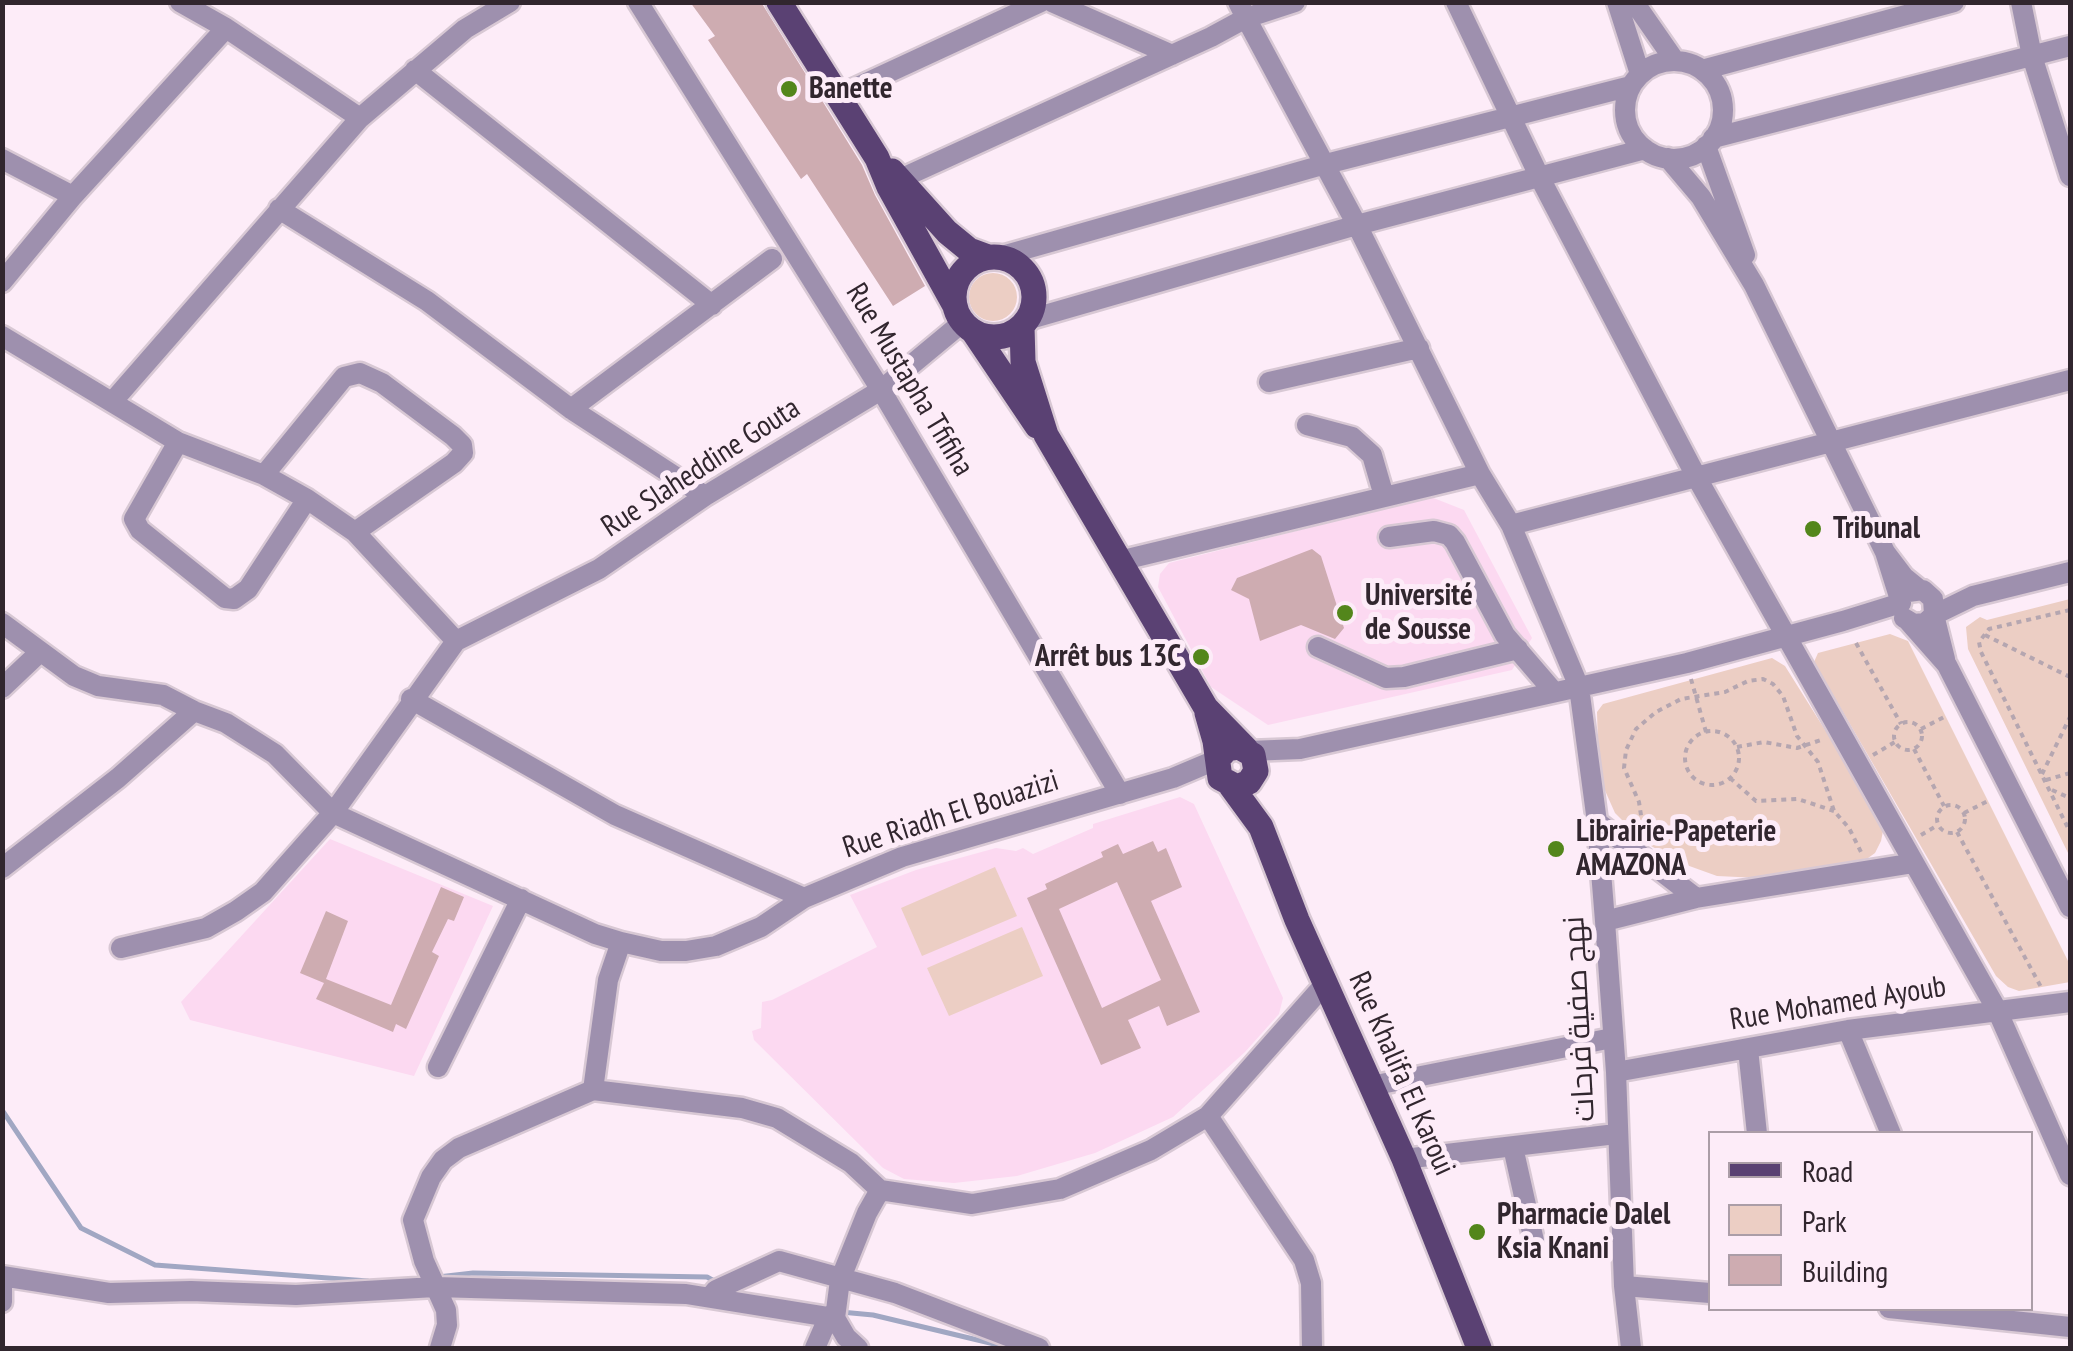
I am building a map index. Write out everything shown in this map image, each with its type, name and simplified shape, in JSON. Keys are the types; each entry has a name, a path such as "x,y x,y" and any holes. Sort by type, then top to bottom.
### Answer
{"main road":[{"path":"779,2 877,158 969,250 993,257 1023,269 1031,281 1033,308 1024,323 998,336 964,320 957,280 975,261 993,257"},
{"name":"Rue Khalifa El Karoui","path":"877,158 889,187 964,320 1028,416 1046,435 1206,708 1250,757 1261,827"},
{"name":"Rue Khalifa El Karoui","path":"1024,323 1024,362 1046,435"},
{"name":"Rue Khalifa El Karoui","path":"1206,708 1224,776 1261,827 1325,984 1404,1159 1479,1348"},
{"path":"1232,747 1250,757 1250,782 1224,776 1232,747"}],"street":[{"path":"180,2 226,28 360,118"},
{"path":"113,401 360,118 465,30 510,2"},
{"name":"Rue Mustapha Tfifiha","path":"638,2 881,390 1120,794"},
{"path":"838,96 1041,2"},
{"path":"1052,2 1172,55"},
{"path":"900,178 1172,55 1242,10 1295,2"},
{"path":"1456,2 1540,178 1697,478 1997,1010 2070,1174"},
{"path":"1617,2 1635,80 1625,105 1627,125 1645,149 1668,158 1688,156 1710,142 2070,46"},
{"path":"1634,2 1675,60"},
{"path":"1702,70 1954,2"},
{"path":"2021,2 2032,56 2070,176"},
{"name":"نهج صفية فرحات","path":"1242,10 1326,164 1480,474 1511,524 1579,686 1598,822 1616,1072 1624,1286 1631,1348"},
{"path":"2,282 73,196 226,28"},
{"path":"993,257 1511,117 1635,80 1656,64 1675,60 1702,70 1715,84 1722,102 1722,121 1710,142 1754,285"},
{"path":"415,70 712,305"},
{"path":"1024,323 1357,225 1645,149"},
{"path":"2,158 73,196"},
{"path":"1668,158 1701,197 1754,285 1884,552 1905,615 1947,666 2070,907"},
{"path":"279,209 427,302 571,409 706,496"},
{"path":"571,409 772,260"},
{"name":"Rue Slaheddine Gouta","path":"456,641 598,569 706,496 881,390 964,320"},
{"path":"2,336 178,442 264,475 307,499 355,532 456,641 333,813 263,892 206,928 120,948"},
{"path":"1269,382 1419,348"},
{"path":"264,475 344,378 360,373 382,382 454,436 463,453 355,532"},
{"path":"1511,524 2070,380"},
{"path":"1306,425 1352,437 1362,446 1372,456 1384,496"},
{"path":"178,442 134,519 140,530 225,598 234,600 248,590 307,499"},
{"path":"1120,561 1480,474"},
{"path":"1389,538 1434,531 1448,535 1505,635 1554,692"},
{"path":"1884,552 1904,578 1933,599 1947,666"},
{"path":"1250,757 1687,663 1843,621 1905,615 1925,623 1974,596 2070,572"},
{"path":"1905,615 1910,591 1974,596"},
{"path":"2,623 74,676 98,686 162,695 226,723 275,754 333,813"},
{"path":"1318,647 1386,678 1518,649"},
{"path":"2,688 40,652"},
{"path":"411,699 615,815 804,898"},
{"path":"2,868 118,778 194,712"},
{"name":"Rue Riadh El Bouazizi","path":"333,813 595,934 661,950 686,951 716,946 761,927 804,898 902,857 1173,778 1224,776"},
{"path":"1598,822 1696,898"},
{"path":"1605,920 1696,898 1914,863"},
{"path":"438,1067 521,900"},
{"path":"593,1090 608,980 620,942"},
{"path":"440,1348 447,1326 446,1310 424,1261 413,1220 431,1177 458,1148 593,1090 742,1108 778,1118 851,1163 880,1190 972,1204 1060,1189 1152,1150 1208,1116 1325,984"},
{"name":"Rue Mohamed Ayoub","path":"1616,1072 1848,1030 2070,1002"},
{"path":"1848,1030 1891,1131"},
{"path":"1370,1086 1612,1038"},
{"path":"1748,1049 1756,1131"},
{"path":"1208,1116 1304,1260 1311,1283 1312,1348"},
{"path":"1404,1159 1616,1134"},
{"path":"1513,1147 1534,1241"},
{"path":"815,1348 832,1317 840,1280 880,1190"},
{"path":"711,1296 716,1290 779,1261 895,1293 1039,1348"},
{"path":"2,1302 2,1276 109,1293 296,1294 436,1287 711,1296 832,1317 858,1348"},
{"path":"1624,1286 1708,1293"},
{"path":"1966,1312 2070,1327"}],"path":[{"path":"2070,610 1994,628 1983,634 1979,642 2070,832"},
{"path":"1983,634 2070,676"},
{"path":"1856,643 1900,724"},
{"path":"1687,663 1706,732"},
{"path":"1638,855 1644,834 1639,802 1624,768 1626,750 1636,729 1656,712 1682,699 1725,692 1748,681 1763,680 1774,684 1783,696 1798,736 1818,762 1834,812 1849,828 1868,870"},
{"path":"1920,730 1946,716"},
{"path":"2042,774 2070,717"},
{"path":"1910,722 1920,730 1922,738 1914,749 1905,750 1895,742 1894,731 1900,724 1910,722"},
{"path":"1737,747 1764,742 1806,747 1840,731"},
{"path":"1706,732 1725,735 1737,747 1738,764 1723,783 1705,784 1690,774 1686,766 1687,748 1706,732"},
{"path":"1858,764 1895,742"},
{"path":"1914,749 1944,806"},
{"path":"2045,781 2070,772"},
{"path":"1730,778 1756,801 1798,800 1834,812"},
{"path":"2049,790 2070,798"},
{"path":"1964,813 1988,800"},
{"path":"1944,806 1957,806 1964,813 1964,826 1957,832 1943,831 1938,823 1944,806"},
{"path":"1957,832 2041,987"}],"shaded area":[{"name":"Université de Sousse","path":"1431,497 1464,510 1532,638 1512,670 1268,725 1211,687 1158,587 1160,574 1169,563"},
{"path":"1180,797 1194,804 1283,998 1279,1014 1245,1052 1173,1117 1095,1153 1017,1176 954,1183 904,1179 883,1168 754,1040 752,1031 761,1028 762,1002 877,947 850,895 916,870 996,848 1023,848 1033,854 1093,828 1093,824"},
{"path":"330,839 493,906 414,1076 190,1020 181,1002"}],"green space":[{"path":"993,273 1010,280 1017,297 1010,314 993,321 976,314 969,297 976,280"},
{"path":"2070,599 2070,857 1968,649 1966,627 1980,617 1987,620"},
{"path":"1890,634 1908,641 2070,965 2070,982 2019,991 1996,976 1814,662 1818,653"},
{"path":"1772,658 1785,666 1879,816 1884,826 1881,841 1875,853 1864,861 1759,878 1717,876 1681,863 1644,842 1615,813 1599,777 1597,712 1603,704"},
{"path":"995,867 1017,916 922,956 901,908"},
{"path":"1022,927 1043,976 949,1016 927,968"}],"building":[{"path":"690,2 761,2 862,165 925,286 893,306 807,174 801,179 708,40 715,36"},
{"path":"1312,549 1321,556 1344,628 1335,639 1301,625 1260,641 1249,599 1231,590 1237,578"},
{"path":"1153,841 1158,852 1166,848 1182,887 1151,901 1200,1012 1167,1026 1159,1006 1128,1020 1141,1048 1101,1065 1027,898 1047,889 1045,884 1103,857 1101,852 1118,844 1123,854","holes":["1117,882 1161,980 1102,1008 1059,909"]},
{"path":"441,887 464,897 454,921 448,919 432,952 439,956 406,1029 396,1024 393,1032 316,999 324,983 300,973 326,911 348,921 326,979 391,1005"}],"waterway":[{"path":"2,1110 81,1228 155,1265 368,1281"},
{"path":"438,1277 473,1273 707,1277 716,1282"},
{"path":"841,1312 873,1315 1011,1348"}],"place":[{"name":"Banette","path":"789,89"},
{"name":"Tribunal","path":"1813,529"},
{"name":"Université de Sousse","path":"1345,613"},
{"name":"Arrêt bus 13C","path":"1201,657"},
{"name":"Librairie-Papeterie AMAZONA","path":"1556,849"},
{"name":"Pharmacie Dalel Ksia Knani","path":"1477,1232"}]}
